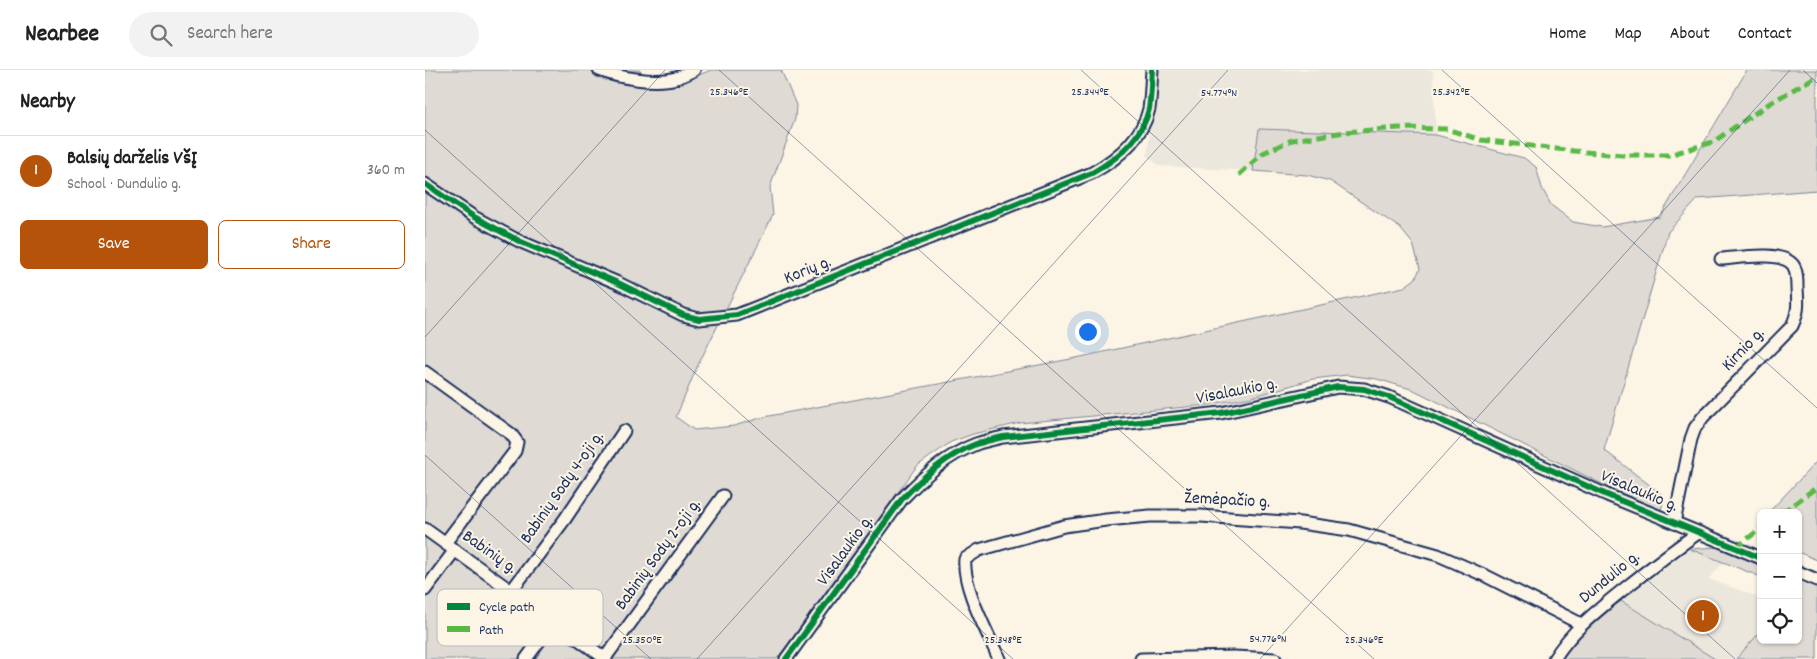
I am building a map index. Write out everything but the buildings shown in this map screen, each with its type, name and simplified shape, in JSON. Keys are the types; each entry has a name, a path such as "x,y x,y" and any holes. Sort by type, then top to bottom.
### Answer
{"street":[{"path":"599,70 642,79 660,80 675,78 694,70"},
{"name":"Korių g.","path":"425,184 474,217 519,241 618,283 683,315 699,319 737,316 1092,174 1127,148 1139,131 1149,109 1152,70"},
{"name":"Kirnio g.","path":"1674,523 1691,439 1695,428 1703,417 1792,326 1798,313 1796,273 1793,265 1785,259 1777,256 1721,259"},
{"path":"425,372 511,434 517,442 515,450 445,543"},
{"name":"Visalaukio g.","path":"786,659 901,499 948,458 976,444 1003,437 1221,412 1338,387 1364,389 1389,397 1607,495 1757,556"},
{"name":"Babinių Sodų 4-oji g.","path":"513,589 565,519 625,430"},
{"name":"Babinių Sodų 2-oji g.","path":"605,659 723,496"},
{"name":"Žemėpačio g.","path":"999,659 968,587 964,568 965,559 979,550 1064,526 1150,516 1201,516 1300,523 1349,530 1381,538 1438,555 1581,624"},
{"name":"Babinių g.","path":"425,529 511,589"},
{"name":"Dundulio g.","path":"1553,659 1581,624 1669,553 1698,533"},
{"path":"425,590 455,550"},
{"path":"1802,574 1817,580"},
{"path":"526,659 536,646"},
{"name":"Babinių g.","path":"588,646 605,659"},
{"path":"1141,659 1225,657 1275,659"}],"shaded area":[{"path":"425,70 639,70 659,84 677,84 711,70 781,70 796,105 795,119 770,187 773,215 697,367 676,417 694,430 734,426 764,417 1076,358 1404,287 1415,279 1420,269 1413,244 1400,228 1330,181 1307,175 1253,171 1259,129 1436,135 1524,158 1536,167 1542,188 1551,205 1573,222 1602,227 1660,217 1747,70 1817,70 1817,190 1698,199 1668,232 1604,450 1660,493 1664,500 1660,513 1414,390 1377,379 1347,375 1313,379 1252,397 1207,405 1020,423 973,434 951,442 917,466 777,659 425,659"},
{"path":"1157,70 1433,70 1436,135 1260,129 1253,171 1160,166 1147,156"},
{"path":"1817,461 1817,560 1802,554 1802,509 1772,509"},
{"path":"1716,547 1757,562 1757,575 1690,549"},
{"path":"1690,549 1724,562 1709,579 1757,597 1757,635 1736,659 1715,659 1621,601"},
{"path":"1802,580 1817,586 1817,659 1736,659 1757,635 1757,644 1802,644"},
{"path":"1621,601 1715,659 1560,659 1587,627"}],"marked path":[{"path":"1239,175 1263,153 1292,140 1345,132 1399,128 1447,129 1481,140 1574,151 1622,155 1669,155 1713,142 1770,103 1817,76"},
{"path":"1787,509 1817,487"},
{"path":"1736,548 1757,531"}],"cycle path":[{"path":"425,184 474,217 519,241 618,283 683,315 699,319 737,315 1092,173 1119,155 1141,130 1149,109 1152,70"},
{"path":"786,659 902,499 936,467 965,449 979,443 1003,437 1221,413 1338,387 1364,389 1389,397 1607,495 1757,556"}],"place":[{"name":"Balsių darželis VšĮ","path":"1703,616"}]}
